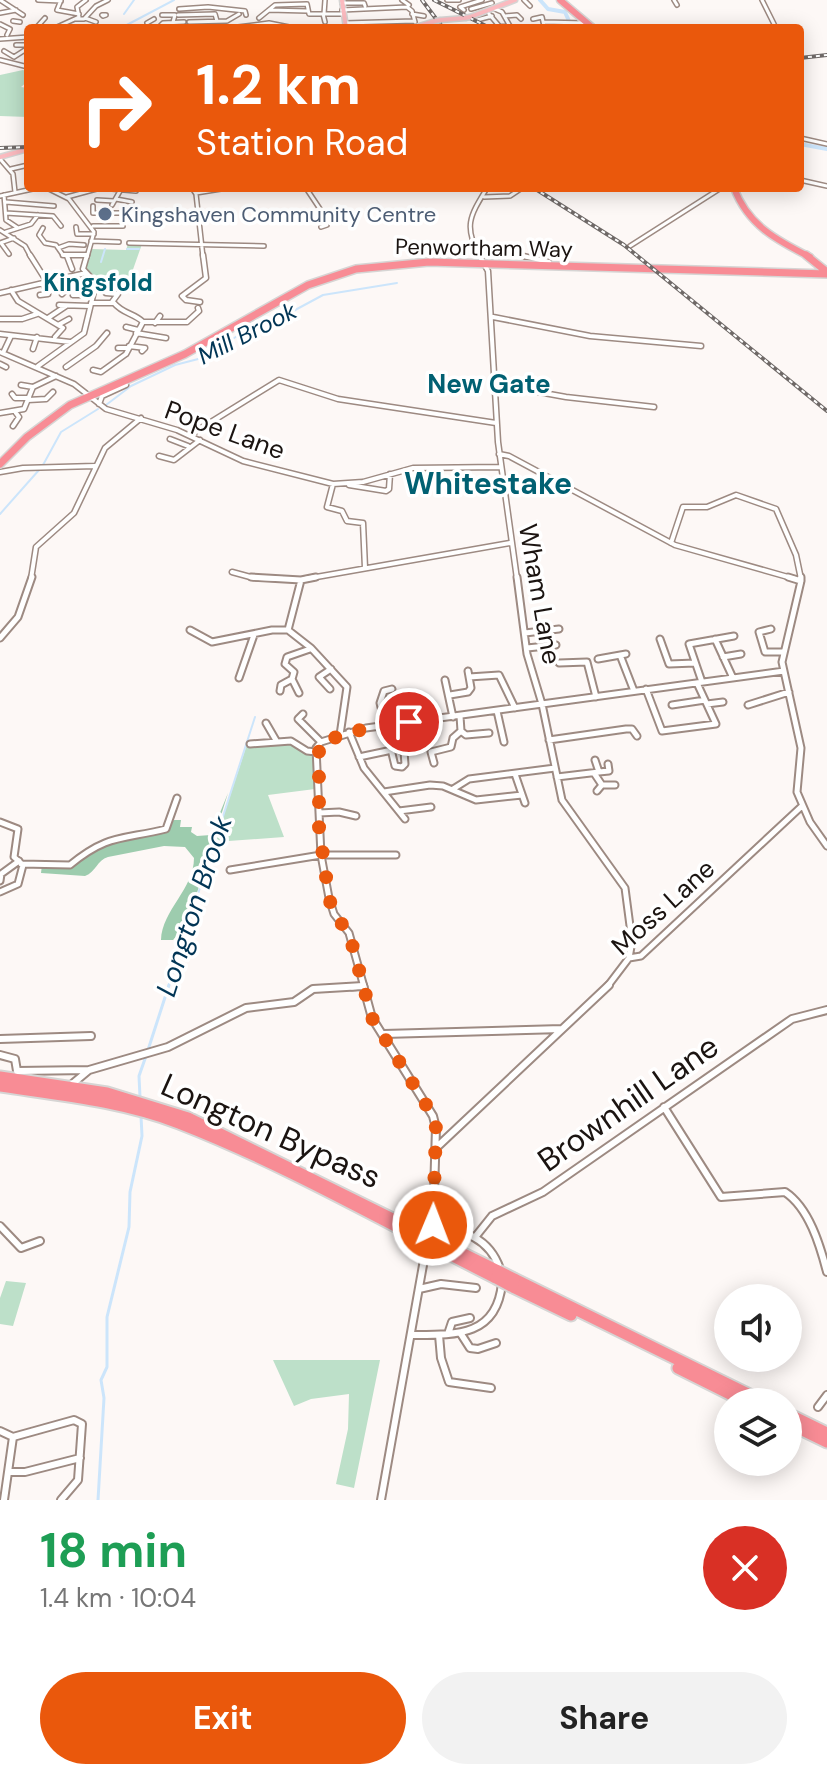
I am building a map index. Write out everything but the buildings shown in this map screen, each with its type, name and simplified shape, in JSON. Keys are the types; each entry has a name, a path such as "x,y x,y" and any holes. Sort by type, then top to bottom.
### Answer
{"highway":[{"path":"560,0 586,23"},
{"path":"736,192 741,206 754,222 789,247 812,258 827,273"},
{"path":"789,247 827,260"},
{"name":"Penwortham Way","path":"779,272 804,271 827,260"},
{"name":"Penwortham Way","path":"92,396 126,385 294,292 342,272 407,262 827,273"},
{"name":"Penwortham Way","path":"92,396 163,365"},
{"path":"0,468 25,442 92,396"},
{"path":"0,468 18,445 56,415 92,396"},
{"name":"Longton Bypass","path":"0,1077 67,1086 83,1083 202,1124 395,1218 497,1275 735,1388"},
{"name":"Longton Bypass","path":"0,1086 74,1095 165,1118 212,1137 422,1241 439,1245"},
{"path":"395,1218 422,1230 433,1225 439,1245 425,1254 422,1241"},
{"name":"Longton Bypass","path":"514,1283 719,1388"},
{"path":"802,1424 827,1442"},
{"path":"802,1427 827,1433"}],"main road":[{"path":"420,24 488,12 511,1"},
{"path":"342,2 345,24"},
{"path":"0,158 24,150"}],"street":[{"path":"1,0 25,14"},
{"path":"33,4 38,0 61,1 57,10 96,22"},
{"path":"78,17 77,7 86,0"},
{"path":"86,20 96,6 108,0"},
{"path":"325,0 325,22"},
{"path":"402,0 409,5 407,7 415,24"},
{"path":"447,0 459,0"},
{"path":"462,7 483,0"},
{"path":"524,0 530,6"},
{"path":"674,0 677,5"},
{"path":"762,0 774,24"},
{"path":"342,2 364,3 365,6"},
{"path":"381,3 382,10"},
{"path":"396,3 398,9"},
{"path":"475,3 497,24"},
{"path":"483,22 492,3"},
{"path":"0,7 9,5"},
{"path":"180,8 213,7 245,11 246,15"},
{"path":"259,18 268,10 324,14 407,7"},
{"path":"0,13 17,9"},
{"path":"471,9 488,12"},
{"path":"495,9 521,19"},
{"path":"503,14 510,11"},
{"path":"92,12 102,15"},
{"path":"231,12 259,18 268,24"},
{"path":"307,20 308,12"},
{"path":"477,20 488,12"},
{"path":"178,15 215,14 217,21"},
{"path":"231,19 239,14"},
{"path":"412,14 424,16"},
{"path":"503,14 508,24"},
{"path":"65,18 69,15"},
{"path":"163,15 175,15 173,23"},
{"path":"533,19 542,16 544,24"},
{"path":"64,24 78,17"},
{"path":"40,24 43,20 51,23"},
{"path":"147,23 153,20 182,24"},
{"path":"1,26 13,21 20,22"},
{"path":"189,22 242,21"},
{"path":"568,24 586,23"},
{"path":"1,26 9,32 19,28"},
{"path":"1,40 24,37"},
{"path":"16,45 24,47"},
{"path":"4,51 14,57 24,51"},
{"path":"1,62 24,66"},
{"path":"804,139 827,144"},
{"path":"0,158 11,169 15,192"},
{"path":"11,169 24,166"},
{"path":"804,181 827,186"},
{"path":"18,228 6,220 6,202 2,195 24,190"},
{"path":"37,366 85,331 96,280 83,268 94,234 93,226 66,197 55,192"},
{"path":"66,197 82,192"},
{"path":"84,199 85,192"},
{"path":"114,202 119,192"},
{"path":"200,302 186,300 182,296 206,278 196,194 206,192"},
{"path":"309,192 326,218 327,225 321,227"},
{"path":"485,265 471,243 470,217 486,192"},
{"path":"484,197 510,196 516,192"},
{"path":"630,246 715,192"},
{"path":"97,200 132,202"},
{"path":"6,202 54,206"},
{"path":"93,206 93,213 127,212"},
{"path":"6,213 54,215 61,226"},
{"path":"101,213 103,225"},
{"path":"2,231 31,224 38,215"},
{"path":"93,226 123,226"},
{"path":"76,227 77,234 94,234"},
{"path":"43,228 38,232 45,243 54,244 67,256 72,269"},
{"path":"2,231 28,250 48,294 40,295"},
{"path":"105,242 107,234"},
{"path":"44,238 51,236"},
{"path":"91,241 119,242 121,236"},
{"path":"9,254 0,243 15,238"},
{"path":"129,243 264,246"},
{"path":"471,243 549,262"},
{"path":"58,248 69,244 84,245"},
{"path":"28,250 37,248"},
{"path":"67,256 87,255"},
{"name":"Wham Lane","path":"485,265 493,317 500,467 527,648 562,800 625,888 632,941 629,958"},
{"path":"0,293 65,281 86,273"},
{"path":"62,294 68,288 75,289 73,295 93,295"},
{"path":"11,290 23,304 63,330 55,337"},
{"path":"106,293 118,294 112,303"},
{"path":"23,304 31,300"},
{"path":"102,309 104,303"},
{"path":"59,305 112,303 117,304 122,313 138,317 143,322 182,323"},
{"path":"47,318 67,305"},
{"path":"179,331 182,323 199,311 198,308"},
{"path":"4,309 0,319 22,319 38,313"},
{"path":"155,323 160,316"},
{"path":"164,323 167,317"},
{"path":"493,317 590,336 701,346"},
{"path":"22,319 31,326"},
{"path":"58,325 69,319"},
{"path":"98,380 107,366 120,361 143,322"},
{"path":"127,329 166,338"},
{"path":"66,367 96,346 107,333"},
{"path":"0,334 55,337 71,342"},
{"path":"11,336 2,353 37,366 78,387 102,407"},
{"path":"33,349 37,337"},
{"path":"65,347 84,353"},
{"path":"118,348 145,348 142,351"},
{"path":"107,357 120,361"},
{"path":"93,370 104,373"},
{"path":"21,385 33,387 57,376"},
{"path":"189,435 280,380 338,399 496,423"},
{"path":"494,384 654,407"},
{"path":"102,407 102,396 126,385"},
{"path":"0,413 16,413 26,407 33,387"},
{"path":"78,387 103,391"},
{"path":"56,415 78,399 78,387"},
{"path":"12,394 15,398 48,399 53,392"},
{"name":"Pope Lane","path":"81,402 90,401 189,435 243,461 333,484 349,484 431,466 500,467"},
{"path":"13,426 19,417 16,413"},
{"path":"0,638 12,626 24,601 31,582 36,547 67,522 111,441 141,418"},
{"path":"170,439 189,447"},
{"path":"159,456 174,460 201,440"},
{"path":"499,454 509,456 671,543 801,581"},
{"path":"0,468 95,466"},
{"path":"349,484 386,491 389,489 390,474"},
{"path":"333,484 327,507 342,511 347,521 363,523 365,568"},
{"path":"671,543 683,507 707,507 731,496 742,496 776,510 801,563 801,581 793,619 782,652 801,748 796,783 802,806 827,846"},
{"path":"232,572 254,578 301,580 510,543"},
{"path":"288,630 301,580"},
{"path":"525,633 559,629"},
{"path":"190,630 212,642 288,630 311,648 347,687 340,735"},
{"path":"770,631 759,632 765,652 782,652"},
{"path":"239,678 254,635"},
{"path":"646,689 662,731 716,724 699,682 689,644 734,636"},
{"path":"660,639 669,664 695,663"},
{"path":"715,639 733,678"},
{"path":"527,648 556,645"},
{"path":"299,693 292,679 294,672 285,664 287,657 311,648"},
{"path":"598,659 623,654 634,692"},
{"path":"723,657 741,654"},
{"path":"559,663 584,660 596,697"},
{"path":"330,689 319,677 331,669"},
{"path":"411,1335 461,1334 489,1318 503,1287 495,1255 476,1236 433,1225 436,1128 433,1116 372,1018 349,933 334,914 329,898 321,855 316,752 321,742 349,732 387,726 784,671"},
{"path":"450,695 468,692 471,688 468,674 499,675 515,708"},
{"path":"280,691 281,685 292,679"},
{"path":"445,680 461,731 466,735 489,733"},
{"path":"359,757 392,748 380,703 384,691 392,689"},
{"path":"748,705 789,692"},
{"path":"672,705 723,702"},
{"path":"497,711 504,742"},
{"path":"303,714 298,719 321,742"},
{"path":"266,723 277,742"},
{"path":"549,740 632,729 637,736"},
{"path":"434,763 431,752 451,747 453,738 461,731"},
{"path":"349,732 359,757 405,819"},
{"path":"607,732 610,741"},
{"path":"581,736 583,744"},
{"path":"250,744 291,741 307,751 316,752"},
{"path":"595,760 600,788 615,785"},
{"path":"557,777 609,771 608,764"},
{"path":"508,765 525,803"},
{"path":"453,789 469,779 555,768"},
{"path":"384,792 430,785 453,789 476,800 522,795"},
{"path":"2,892 6,886 0,882 1,874 18,861 70,865 82,853 97,846 129,835 166,829 177,798"},
{"name":"Moss Lane","path":"436,1148 618,976 629,958 641,956 802,806"},
{"path":"399,811 431,807"},
{"path":"319,813 339,812 356,816"},
{"path":"0,822 18,829 18,861 23,871 18,886 2,892"},
{"path":"230,870 321,855 396,855"},
{"path":"0,1055 15,1059 17,1071 88,1069 168,1047 246,1008 294,1002 313,989 363,986"},
{"name":"Brownhill Lane","path":"476,1236 492,1216 543,1192 792,1019 827,1010"},
{"path":"383,1034 563,1029"},
{"path":"0,1039 91,1036"},
{"path":"83,1083 88,1069"},
{"path":"664,1107 721,1197 785,1192 794,1198 821,1250 827,1272"},
{"path":"0,1226 21,1248 28,1248 40,1241"},
{"path":"381,1500 425,1254"},
{"path":"419,1289 441,1284 476,1288"},
{"path":"470,1318 452,1322 444,1334 441,1358 449,1382 491,1388"},
{"path":"461,1334 470,1348 478,1349 496,1343"},
{"path":"818,1407 827,1395"},
{"path":"0,1431 13,1437 74,1420 82,1424 78,1480 61,1500"},
{"path":"3,1498 13,1437"},
{"path":"8,1472 25,1472 80,1458"}],"green space":[{"path":"24,70 24,84 21,87 24,87 24,117 0,116 0,75"},
{"path":"128,244 142,244 130,278 123,278 122,283 98,282 85,270 91,249 126,250"},
{"path":"291,741 313,755 315,789 268,795 284,837 215,842 246,747"},
{"path":"228,793 187,925 173,940 161,940 167,919 193,869 194,858 185,847 164,846 108,857 85,876 41,873 42,865 69,866 84,853 129,836 164,831 174,820 181,820 180,827 192,827 191,832 197,836 211,835"},
{"path":"6,1281 26,1283 13,1326 0,1324 0,1298"},
{"path":"273,1360 380,1360 354,1488 336,1484 348,1429 349,1394 311,1399 294,1406"}],"waterway":[{"path":"124,14 134,0"},
{"path":"129,24 174,0"},
{"path":"540,0 548,9 565,12 570,24"},
{"path":"804,145 827,149"},
{"path":"101,262 105,249"},
{"path":"127,249 139,249"},
{"name":"Mill Brook","path":"106,405 131,386 175,365 202,358 255,325 284,316 323,295 397,283"},
{"name":"Mill Brook","path":"43,465 61,432 98,409"},
{"name":"Mill Brook","path":"0,514 39,470"},
{"name":"Longton Brook","path":"168,987 255,717"},
{"name":"Longton Brook","path":"148,1050 169,985"},
{"name":"Longton Brook","path":"140,1097 139,1076 146,1056"},
{"name":"Longton Brook","path":"98,1500 104,1398 101,1380 107,1367 107,1317 129,1227 130,1192 142,1136 141,1116"}],"railway":[{"path":"422,0 440,24"},
{"path":"434,0 482,24"},
{"path":"804,58 827,55"},
{"path":"0,148 24,147"},
{"path":"540,192 624,245 827,411"}],"place":[{"name":"Kingshaven Community Centre","path":"105,214"}],"district":[{"name":"Kingsfold","path":"98,282"},
{"name":"New Gate","path":"489,384"},
{"name":"Whitestake","path":"488,483"}],"route":[{"path":"409,722 349,732 317,746 319,827 329,898 334,914 349,933 372,1018 433,1116 436,1128 433,1225"}]}
